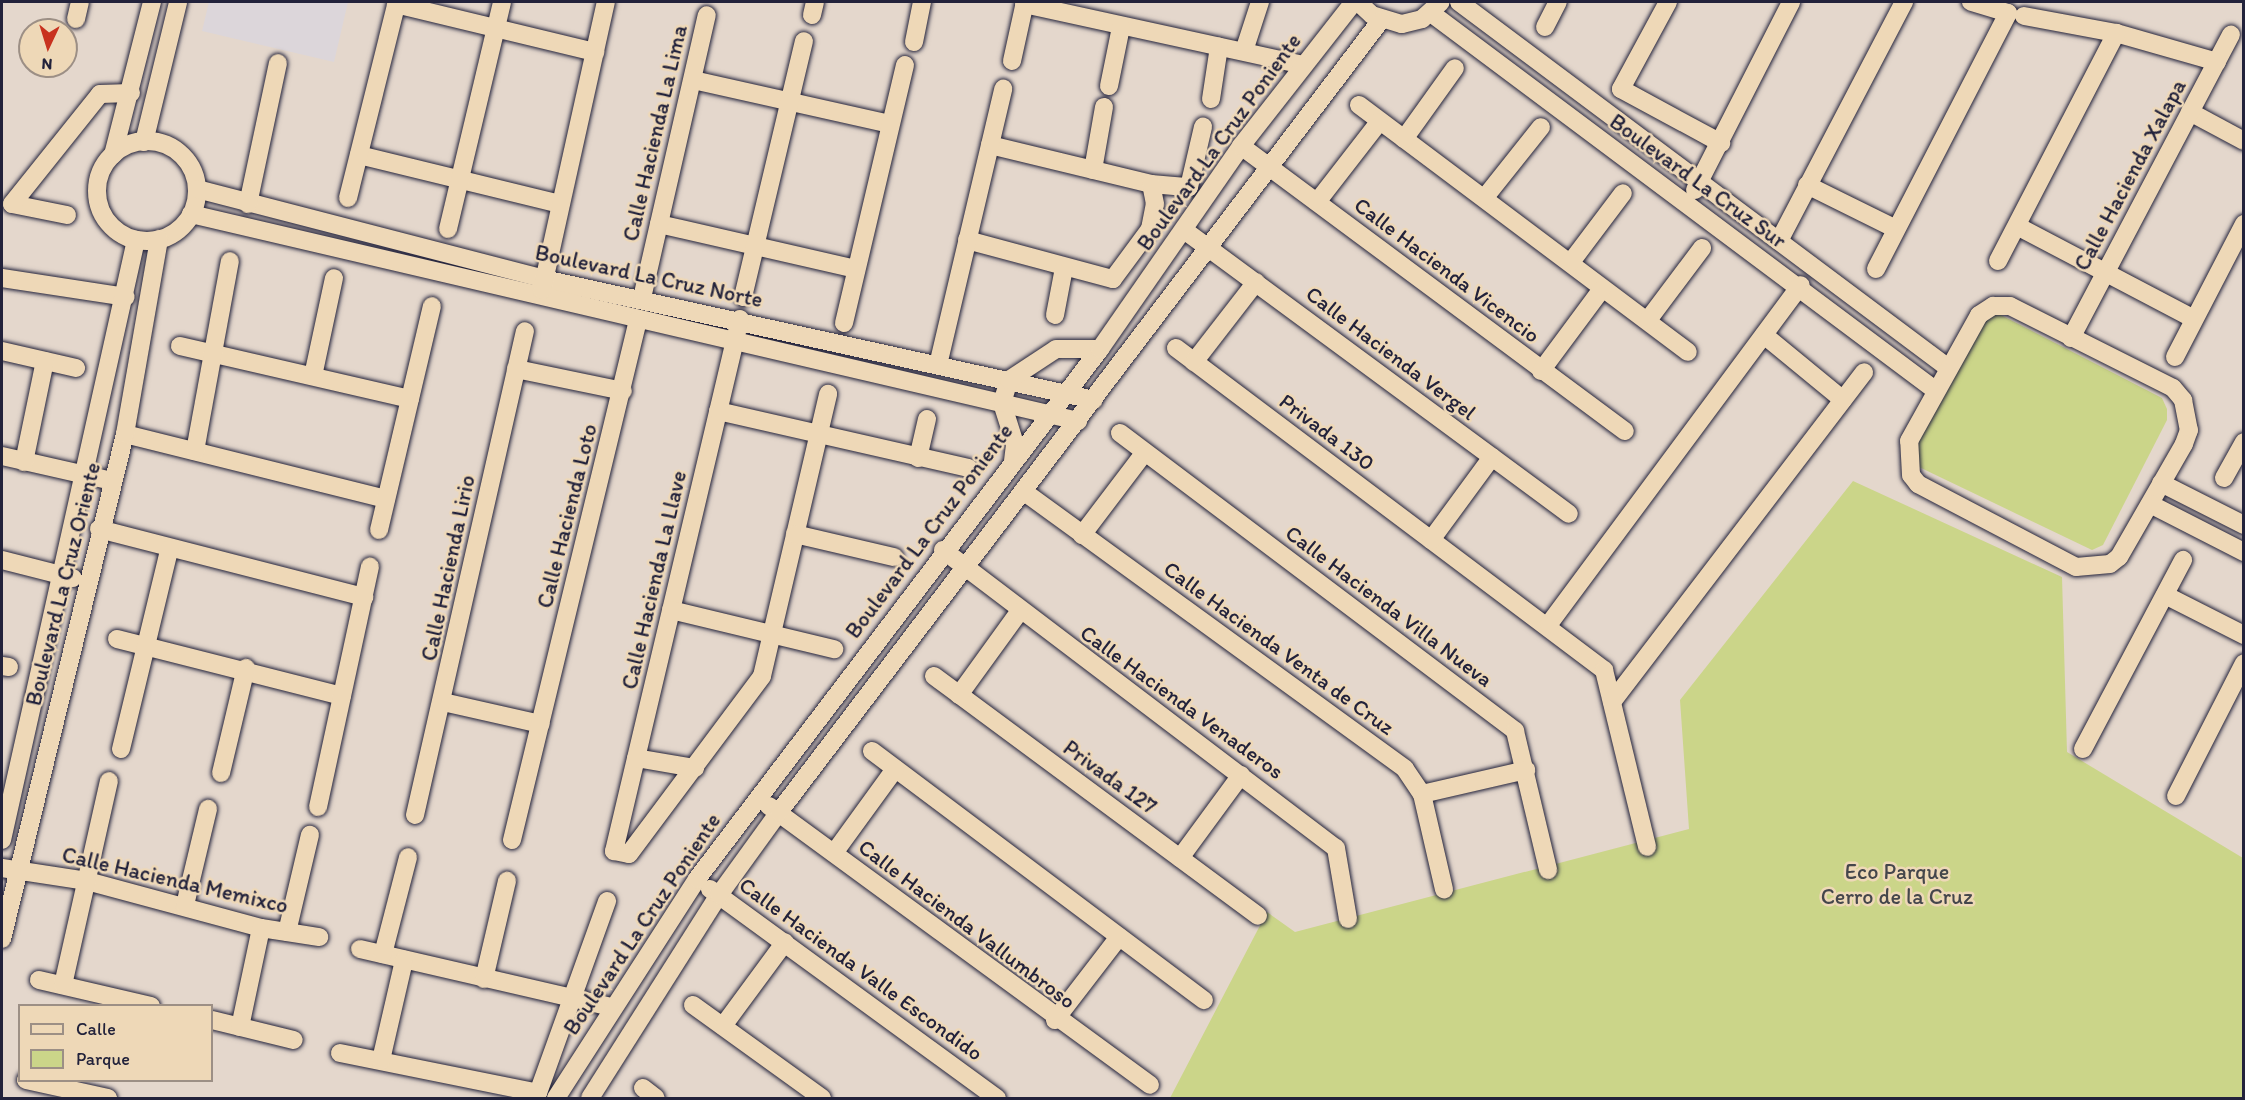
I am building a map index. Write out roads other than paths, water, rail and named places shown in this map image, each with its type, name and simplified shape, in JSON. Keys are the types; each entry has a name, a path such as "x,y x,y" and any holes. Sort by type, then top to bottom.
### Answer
{"street":[{"path":"113,155 144,142 176,151 191,168 197,189 191,214 159,239 136,240 115,229 100,210 100,175 113,155 131,93 152,2"},
{"path":"144,142 178,2"},
{"path":"448,229 502,2"},
{"path":"540,299 606,2"},
{"path":"914,42 922,2"},
{"path":"1244,51 1260,2"},
{"path":"1356,2 1381,20 1402,24 1436,7"},
{"name":"Boulevard La Cruz Poniente","path":"556,1098 612,1006 697,879 944,550 1013,462 1045,415 1100,349 1241,146 1303,65 1356,2"},
{"name":"Boulevard La Cruz Sur","path":"1459,2 1947,367"},
{"path":"1668,2 1621,89 1721,143"},
{"path":"1688,204 1791,2"},
{"path":"1779,241 1904,2"},
{"path":"1876,268 2008,13 1971,2"},
{"path":"348,198 396,3 595,52"},
{"path":"1012,61 1024,3 1121,27 1303,65"},
{"path":"1545,27 1552,3"},
{"name":"Boulevard La Cruz Sur","path":"1436,7 1688,204 1801,285 1935,390"},
{"name":"Calle Hacienda La Lima","path":"642,298 707,15"},
{"path":"2024,16 2116,33 2217,62"},
{"path":"590,1098 719,895 779,812 964,567 1094,400 1268,165 1381,20"},
{"path":"1109,86 1121,27"},
{"path":"1998,261 2116,33"},
{"name":"Calle Hacienda Xalapa","path":"2071,338 2231,35"},
{"path":"743,297 804,41"},
{"path":"1210,99 1219,47"},
{"path":"248,204 278,63"},
{"path":"844,323 905,65"},
{"path":"1404,139 1455,68"},
{"path":"693,80 890,124"},
{"path":"938,365 1003,90"},
{"path":"67,215 12,204 100,94 131,93"},
{"path":"1359,105 1379,122 1486,196 1602,289 1688,352"},
{"path":"1093,170 1104,107"},
{"path":"2190,112 2244,141"},
{"path":"1317,202 1379,122"},
{"path":"990,145 1151,184 1189,187 1203,127"},
{"path":"1486,196 1541,127"},
{"name":"Calle Hacienda Vicencio","path":"1241,146 1541,371 1625,431"},
{"path":"359,155 460,183 560,204"},
{"path":"967,240 1064,268 1113,279 1150,229 1155,204 1151,184"},
{"path":"1807,185 1896,229"},
{"name":"Boulevard La Cruz Norte","path":"197,189 544,279 642,298 1094,400"},
{"path":"1571,262 1623,193"},
{"name":"Boulevard La Cruz Norte","path":"191,214 540,299 735,339 1077,421"},
{"path":"658,224 856,269"},
{"path":"2175,357 2244,224"},
{"path":"2017,226 2194,319"},
{"name":"Calle Hacienda Vergel","path":"1184,230 1569,514"},
{"name":"Boulevard La Cruz Oriente","path":"2,939 10,869 125,434 159,239"},
{"name":"Boulevard La Cruz Oriente","path":"2,840 126,297 136,240"},
{"path":"1647,320 1702,248"},
{"path":"195,451 230,261"},
{"path":"1055,315 1064,268"},
{"path":"2,278 126,297"},
{"path":"313,376 334,278"},
{"path":"1194,362 1256,282"},
{"path":"1549,624 1801,285"},
{"path":"1541,371 1602,289"},
{"path":"379,530 432,306"},
{"path":"1993,306 2010,306 2071,338 2174,388 2183,400 2189,430 2119,557 2088,569 1918,484 1906,453 1947,367 1979,315 1993,306"},
{"name":"Calle Hacienda Loto","path":"512,840 638,320"},
{"name":"Calle Hacienda La Llave","path":"695,768 629,854 614,851 740,320"},
{"name":"Calle Hacienda Lirio","path":"415,815 443,702 525,331"},
{"path":"1764,335 1843,400"},
{"path":"180,346 215,352 410,399"},
{"name":"Privada 130","path":"1176,348 1431,540"},
{"path":"1013,462 1015,444 1002,404 1009,380 1056,349 1100,349"},
{"path":"2,351 76,368"},
{"path":"24,462 45,361"},
{"path":"516,369 622,391"},
{"path":"1612,702 1864,372"},
{"path":"636,758 695,768 762,676 774,634 828,394"},
{"path":"718,411 969,468"},
{"path":"918,458 927,419"},
{"name":"Calle Hacienda Villa Nueva","path":"1120,433 1515,730 1548,870"},
{"path":"125,434 386,499"},
{"path":"2224,478 2244,442"},
{"path":"1082,535 1145,452"},
{"path":"2,456 112,481"},
{"path":"1492,457 1431,540 1549,624 1604,670 1647,847"},
{"path":"2161,483 2244,525"},
{"name":"Calle Hacienda Venta de Cruz","path":"1023,491 1405,769 1422,794 1444,889"},
{"path":"2150,504 2244,552"},
{"path":"99,529 169,550 364,597"},
{"path":"795,534 894,558"},
{"path":"121,749 169,550"},
{"name":"Calle Hacienda Venaderos","path":"944,550 1019,612 1241,775 1336,848 1348,919"},
{"path":"2084,748 2183,560"},
{"path":"2,561 86,582"},
{"path":"318,807 370,567"},
{"path":"2165,595 2244,635"},
{"path":"671,610 834,649"},
{"path":"958,695 1019,612"},
{"path":"117,639 145,648 246,668 342,696"},
{"path":"2176,796 2244,663"},
{"path":"221,773 246,668"},
{"name":"Privada 127","path":"934,676 1258,915"},
{"path":"443,702 541,724"},
{"path":"872,752 1204,1000"},
{"path":"834,853 894,769"},
{"path":"1422,794 1526,770"},
{"path":"1180,858 1241,775"},
{"path":"63,985 109,781"},
{"name":"Calle Hacienda Vallumbroso","path":"757,798 779,812 1055,1020 1150,1086"},
{"path":"185,905 208,808"},
{"path":"287,932 310,835"},
{"path":"383,954 408,857"},
{"name":"Calle Hacienda Memixco","path":"10,869 87,881 185,905 261,928 320,938"},
{"name":"Calle Hacienda Valle Escondido","path":"697,879 997,1098"},
{"path":"484,979 507,881"},
{"path":"340,1053 538,1093 574,1000 607,901"},
{"path":"240,1027 261,928"},
{"path":"1055,1020 1119,937"},
{"path":"723,1026 785,942"},
{"path":"360,949 574,1000 612,1006"},
{"path":"381,1060 404,960"},
{"path":"39,980 147,1004"},
{"path":"693,1005 822,1098"},
{"path":"213,1020 294,1040"},
{"path":"29,1082 70,1095 108,1098"}],"park label":[{"name":"Eco Parque Cerro de la Cruz","path":"1897,884"}]}
